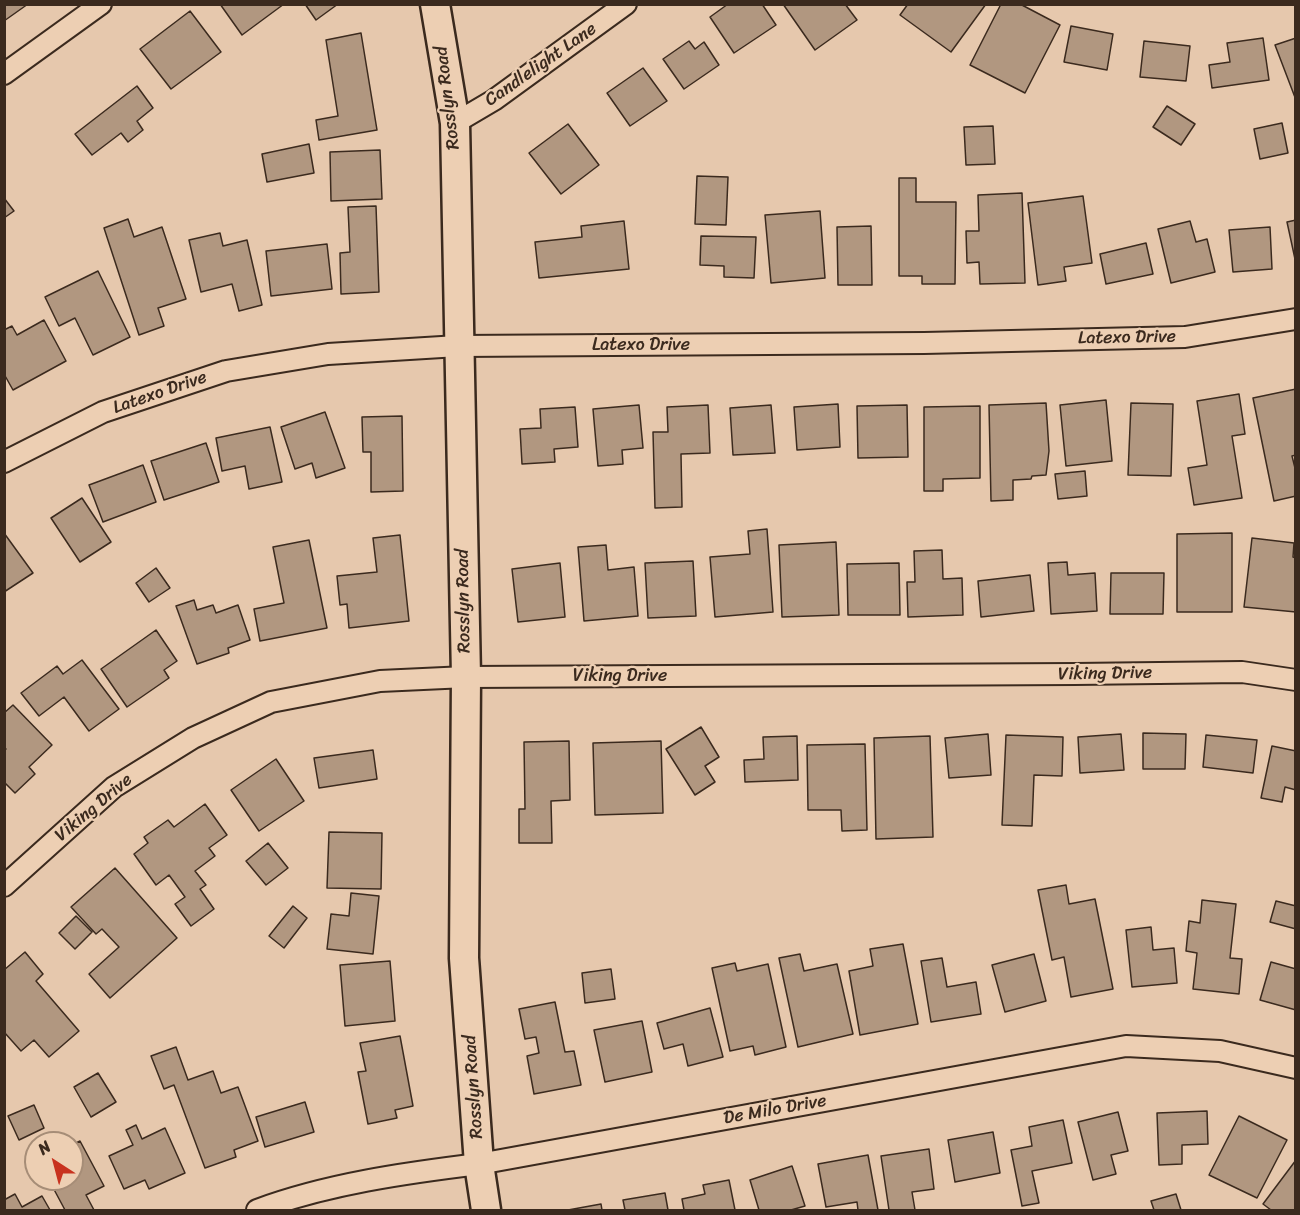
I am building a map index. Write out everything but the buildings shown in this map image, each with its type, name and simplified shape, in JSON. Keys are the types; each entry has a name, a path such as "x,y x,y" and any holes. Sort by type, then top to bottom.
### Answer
{"street":[{"path":"4,74 101,4"},
{"name":"Rosslyn Road","path":"435,4 455,123 466,677 464,958 479,1164 487,1207"},
{"name":"Candlelight Lane","path":"455,123 494,100 626,4"},
{"name":"Latexo Drive","path":"4,462 103,412 226,371 328,354 458,346 924,343 1185,337 1296,319"},
{"name":"Viking Drive","path":"4,886 114,787 193,738 272,702 380,681 466,677 1076,675 1242,672 1296,680"},
{"name":"De Milo Drive","path":"257,1210 287,1199 411,1172 479,1164 1126,1046 1220,1051 1296,1068"}]}
